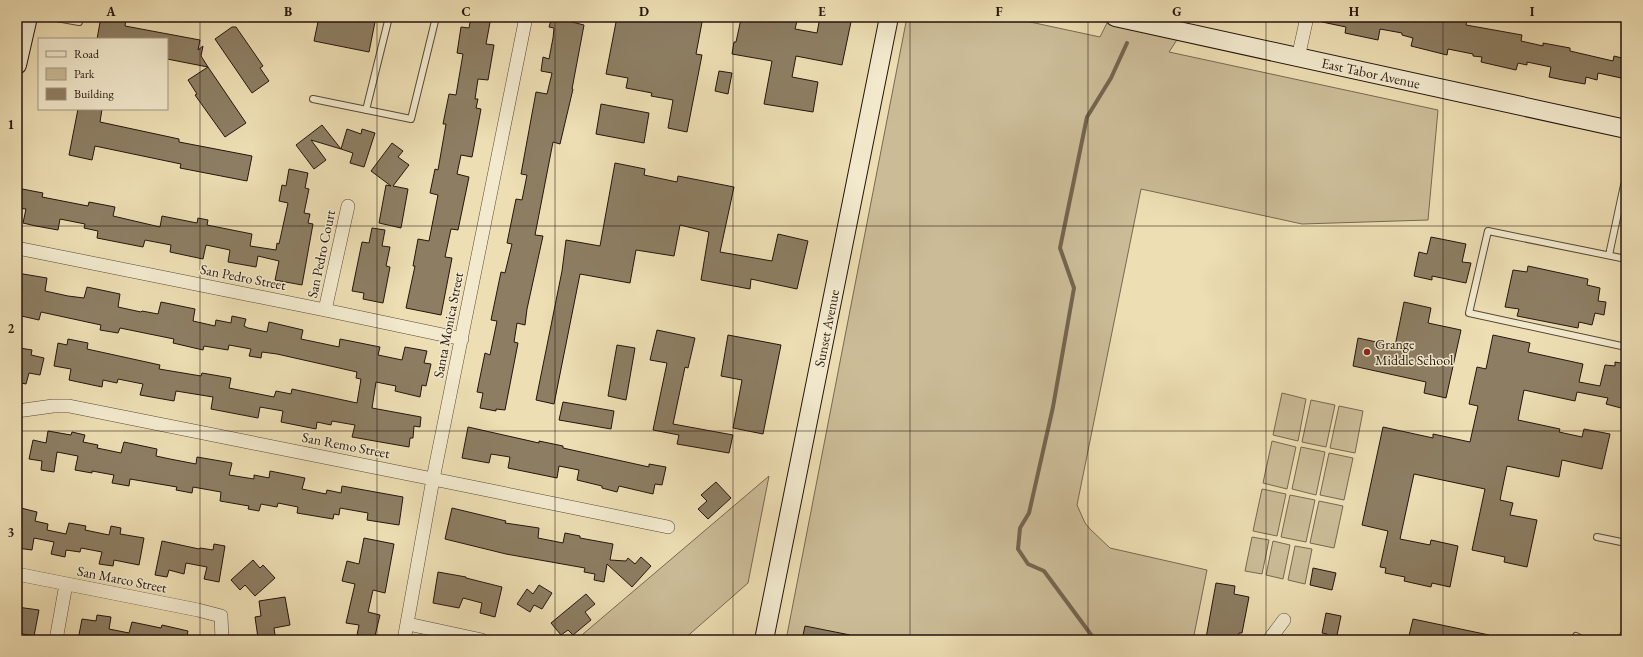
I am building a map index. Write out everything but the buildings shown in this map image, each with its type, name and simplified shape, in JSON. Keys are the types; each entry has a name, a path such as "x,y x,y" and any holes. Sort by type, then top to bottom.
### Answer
{"main road":[{"path":"17,65 28,17"},
{"name":"Sunset Avenue","path":"764,640 889,17"},
{"name":"East Tabor Avenue","path":"1115,17 1626,129"}],"street":[{"name":"Santa Monica Street","path":"404,640 433,479 526,17"},
{"path":"1298,58 1307,17"},
{"name":"San Pedro Court","path":"325,310 348,206"},
{"name":"San Pedro Street","path":"17,248 325,310 462,340"},
{"name":"San Remo Street","path":"17,411 53,406 68,406 668,527"},
{"name":"San Marco Street","path":"17,574 198,610 221,616 222,640"},
{"path":"56,640 66,584"},
{"path":"1269,640 1284,620"},
{"path":"408,624 482,640"},
{"path":"1625,640 1626,636"}],"lane":[{"path":"51,17 79,22"},
{"path":"366,110 389,17"},
{"path":"313,99 411,119 436,17"},
{"path":"1609,256 1624,185 1626,182"},
{"path":"1626,259 1488,231 1469,313 1626,347"},
{"path":"1596,537 1626,543"},
{"path":"1576,636 1584,640"}],"green space":[{"path":"907,17 1007,17 1100,37 1110,17 1192,17 1169,52 1438,110 1428,220 1302,224 1141,189 1077,505 1085,523 1110,548 1207,570 1193,640 786,640"},
{"path":"1282,393 1306,399 1298,441 1273,435"},
{"path":"1311,400 1335,405 1326,447 1302,442"},
{"path":"1339,406 1363,411 1355,453 1330,448"},
{"path":"1272,441 1296,447 1287,489 1263,483"},
{"path":"1301,447 1325,452 1316,495 1292,489"},
{"path":"1329,453 1353,458 1344,500 1320,495"},
{"path":"769,476 748,583 683,640 576,640"},
{"path":"1262,489 1286,494 1277,536 1253,531"},
{"path":"1290,495 1315,500 1306,542 1281,537"},
{"path":"1319,501 1343,506 1334,548 1310,543"},
{"path":"1252,537 1269,540 1262,574 1245,571"},
{"path":"1273,541 1290,545 1283,579 1266,575"},
{"path":"1295,546 1312,549 1305,584 1288,580"}],"waterway":[{"path":"1095,640 1044,571 1028,564 1018,549 1020,528 1029,513 1053,407 1074,288 1060,248 1087,117 1111,78 1127,43"}],"place":[{"name":"Grange Middle School","path":"1367,352"}]}
